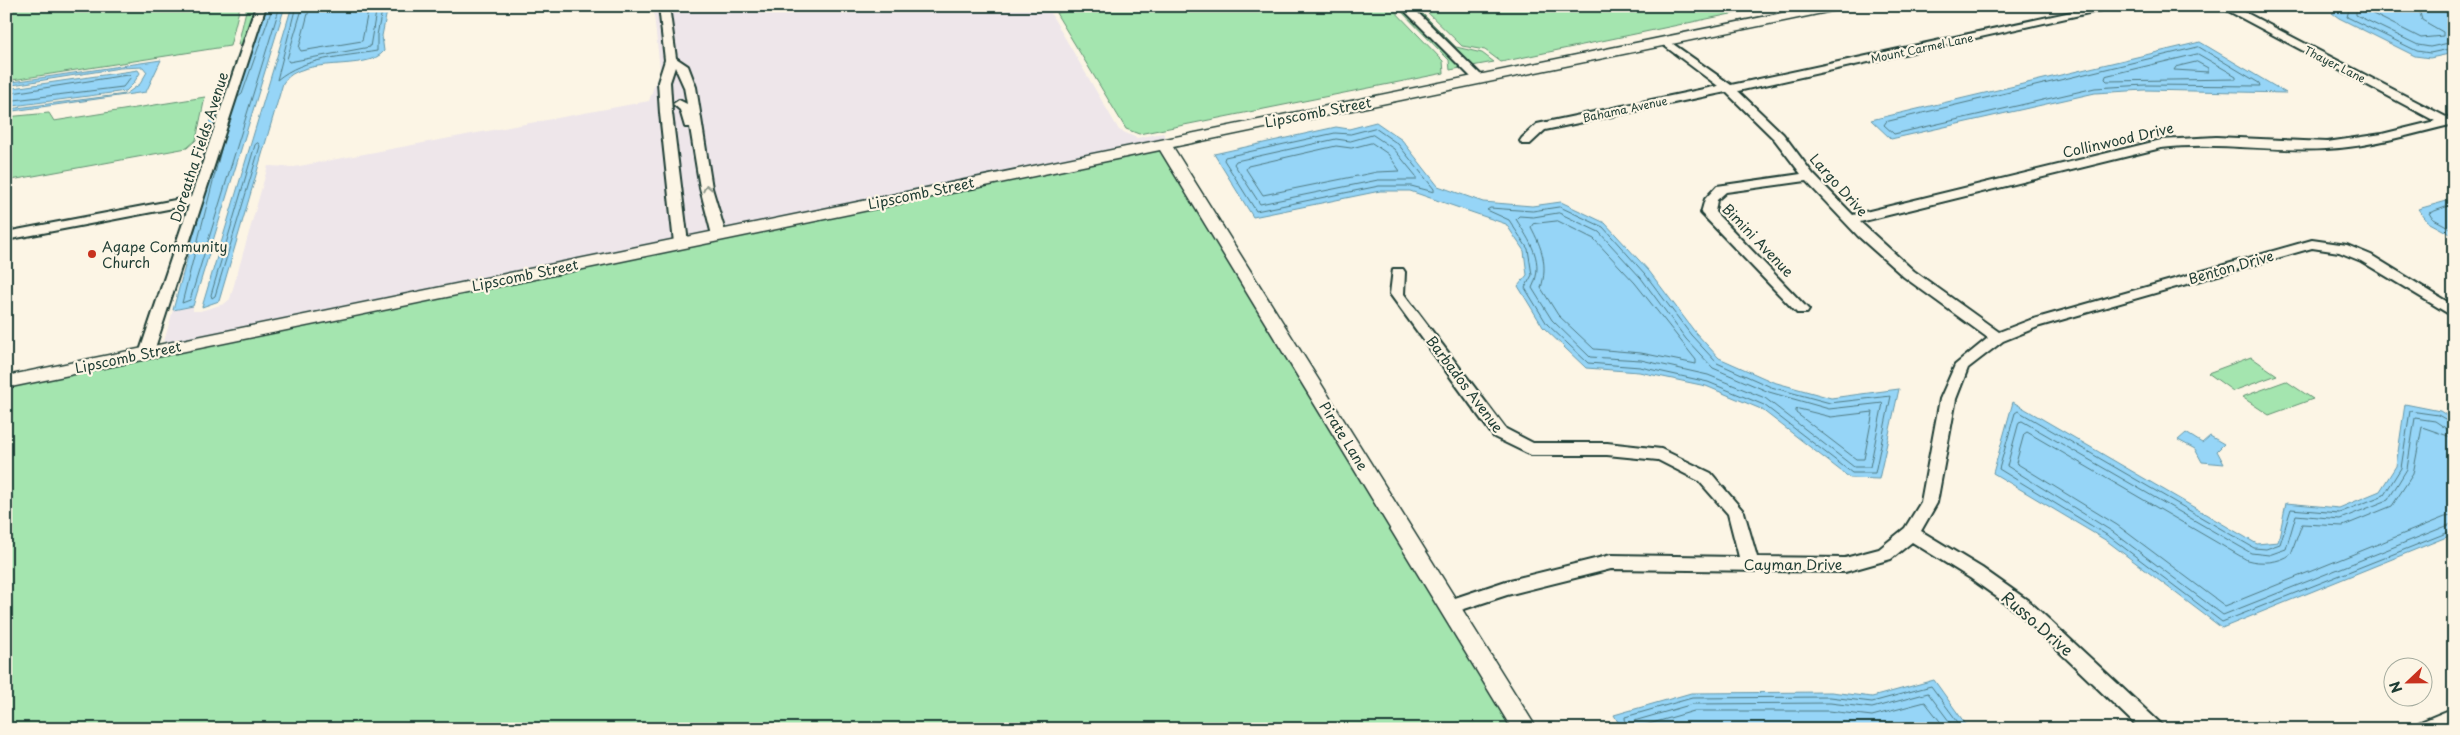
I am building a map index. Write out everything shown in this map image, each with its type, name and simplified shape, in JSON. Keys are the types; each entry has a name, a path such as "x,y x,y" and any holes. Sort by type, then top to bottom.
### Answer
{"street":[{"name":"Doreatha Fields Avenue","path":"146,354 261,6"},
{"path":"664,6 671,60 664,82 681,243"},
{"path":"1405,6 1479,79"},
{"name":"Lipscomb Street","path":"6,382 1837,6"},
{"name":"Mount Carmel Lane","path":"1729,88 1744,87 2115,6"},
{"name":"Thayer Lane","path":"2224,6 2450,120"},
{"name":"Largo Drive","path":"1666,42 1729,88 1779,137 1809,176 1851,220 1909,274 1998,338"},
{"path":"671,60 682,66 688,82 706,188 719,235"},
{"name":"Bahama Avenue","path":"1526,141 1541,127 1729,88"},
{"path":"666,106 692,100"},
{"path":"679,104 686,109 692,142 700,150"},
{"name":"Collinwood Drive","path":"1851,220 2161,144 2207,140 2308,146 2348,145 2380,139 2450,120"},
{"name":"Pirate Lane","path":"1163,143 1526,729"},
{"name":"Bimini Avenue","path":"1802,310 1708,213 1711,199 1722,189 1809,176"},
{"path":"6,236 197,200"},
{"name":"Benton Drive","path":"1998,338 2035,323 2312,244 2342,248 2366,258 2454,312"},
{"name":"Barbados Avenue","path":"1398,272 1397,294 1500,433 1531,449 1607,449 1661,455 1705,477 1736,512 1750,564"},
{"name":"Cayman Drive","path":"1449,607 1506,588 1611,562 1845,565 1885,554 1911,533 1929,503 1948,399 1962,365 1998,338"},
{"name":"Russo Drive","path":"1911,533 1976,573 2024,607 2153,729"},
{"path":"2425,729 2454,716"}],"shaded area":[{"path":"653,6 1062,6 1064,9 1053,11 1051,14 1119,130 1137,138 1163,133 1166,138 854,206 163,345 173,310 193,306 193,311 200,311 224,304 230,299 268,166 294,167 649,101 660,69"}],"green space":[{"path":"6,6 240,6 230,46 6,81"},
{"path":"247,6 268,6 255,42 238,45"},
{"path":"1101,6 1390,6 1443,61 1444,73 1139,134 1126,129 1056,13"},
{"path":"1396,6 1415,6 1456,47 1482,53 1494,62 1450,70 1449,60"},
{"path":"1421,6 1769,6 1501,62 1485,50 1462,46"},
{"path":"205,97 196,140 187,148 6,181 6,117 49,113 54,121"},
{"path":"1163,143 1525,729 6,729 6,382"},
{"path":"2251,357 2277,375 2233,391 2208,373"},
{"path":"2286,381 2313,399 2269,415 2242,397"}],"water":[{"path":"268,6 285,6 193,306 173,310 220,139 202,141 219,97 237,93"},
{"path":"292,6 388,6 382,36 384,51 376,58 364,61 304,69 292,74 283,83 219,301 202,307"},
{"path":"2354,6 2432,6 2454,16 2454,53 2430,58 2415,56 2332,13"},
{"path":"2200,42 2286,93 2145,90 2095,93 1891,139 1871,120"},
{"path":"161,60 146,92 6,112 9,109 126,94 140,84 147,72 143,67 120,68 6,86 6,83"},
{"path":"138,70 140,73 126,91 6,107 6,89"},
{"path":"1376,122 1402,140 1438,186 1483,202 1532,206 1561,202 1605,223 1649,271 1695,332 1719,358 1773,382 1831,398 1899,389 1879,479 1850,478 1761,409 1706,386 1639,372 1586,368 1543,327 1518,286 1527,275 1524,251 1506,224 1410,191 1380,191 1253,217 1214,154 1336,127 1349,129"},
{"path":"2454,199 2454,236 2428,222 2418,209"},
{"path":"2013,402 2257,544 2278,542 2286,503 2339,508 2380,491 2396,466 2405,404 2440,411 2454,420 2454,534 2222,628 2107,541 1993,473"},
{"path":"2186,433 2202,443 2210,436 2224,444 2217,451 2224,464 2202,462 2195,449 2178,440"},
{"path":"1934,680 1969,729 1622,729 1614,715 1691,693 1831,692 1872,697"}],"place":[{"name":"Agape Community Church","path":"92,254"}]}
